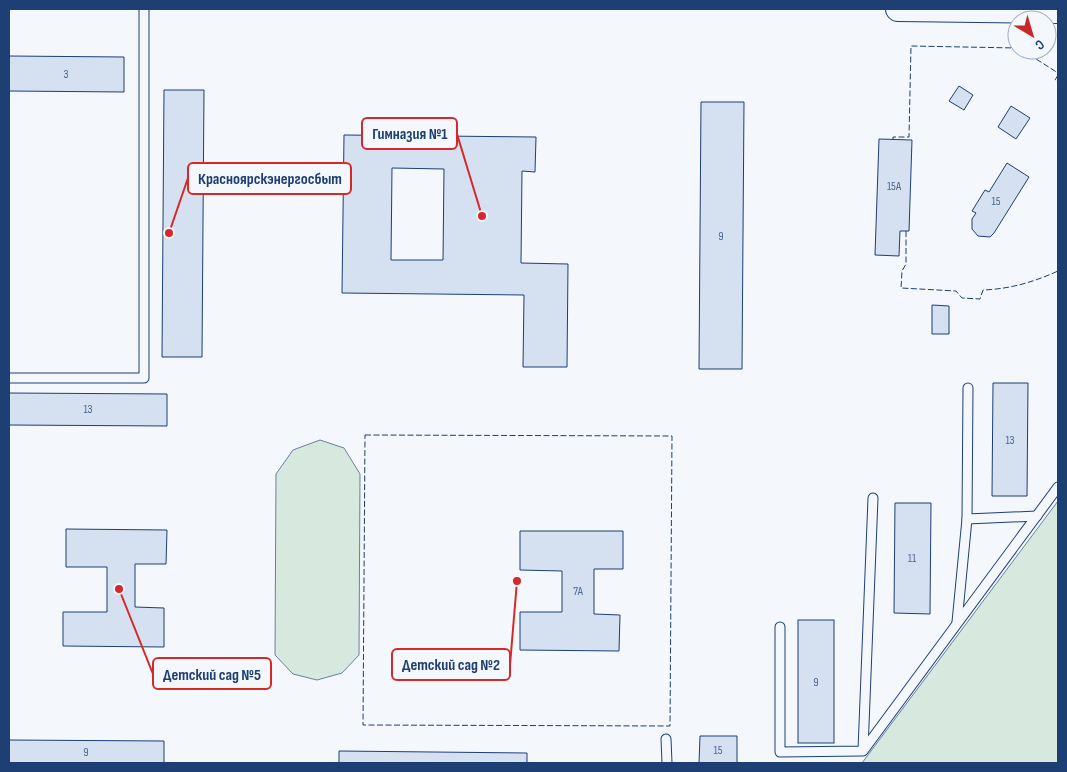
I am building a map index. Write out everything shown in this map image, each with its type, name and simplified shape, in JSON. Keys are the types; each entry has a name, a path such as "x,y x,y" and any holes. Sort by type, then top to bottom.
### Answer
{"street":[{"path":"898,9 1058,11"}],"lane":[{"path":"9,378 144,378 144,9"},
{"path":"957,622 967,518 968,388"},
{"path":"863,751 1058,487"},
{"path":"863,751 873,498"},
{"path":"967,518 1037,516"},
{"path":"780,627 780,752 863,751"},
{"path":"666,739 667,763"}],"shaded area":[{"path":"320,440 344,448 360,474 359,655 342,673 317,680 293,674 275,655 276,474 293,450"},
{"path":"1058,501 1058,763 862,763"}],"building":[{"path":"9,56 124,57 124,92 9,91"},
{"path":"959,86 973,95 964,110 949,101"},
{"path":"164,90 204,90 202,357 162,357"},
{"path":"701,102 744,102 742,369 699,369"},
{"path":"1011,106 1030,118 1016,139 998,127"},
{"path":"344,135 536,137 535,172 522,171 521,263 568,264 567,367 523,367 524,295 342,293","holes":["392,168 444,169 443,260 391,260"]},
{"path":"879,139 912,140 909,231 900,231 899,256 875,255"},
{"path":"1007,163 1029,177 994,233 990,237 978,236 972,229 972,219 976,213 972,211 985,190 989,192"},
{"path":"932,305 949,306 949,334 932,334"},
{"path":"993,383 1028,383 1027,496 992,496"},
{"path":"9,393 167,394 167,426 9,425"},
{"path":"895,503 931,503 930,614 894,613"},
{"path":"66,529 167,530 166,564 135,564 135,607 164,608 164,647 63,646 63,612 107,612 107,567 66,567"},
{"path":"520,531 623,531 623,569 594,569 594,614 620,615 619,651 520,650 520,612 562,612 562,571 520,570"},
{"path":"798,620 834,620 834,743 798,743"},
{"path":"700,736 737,736 737,763 699,763"},
{"path":"9,740 164,741 164,763 9,763"},
{"path":"339,751 527,753 527,763 339,763"}],"fence":[{"path":"893,140 893,137 909,137 911,46 1007,48"},
{"path":"1038,60 1058,73"},
{"path":"1058,75 1055,80 1058,83"},
{"path":"906,231 906,264 902,271 901,288 956,291 962,298 980,299 983,290 1022,284 1058,271"},
{"path":"365,435 672,436 670,726 363,725 365,435"}],"place":[{"name":"Гимназия №1","path":"482,216"},
{"name":"Красноярскэнергосбыт","path":"169,233"},
{"name":"Детский сад №2","path":"517,581"},
{"name":"Детский сад №5","path":"119,589"}]}
